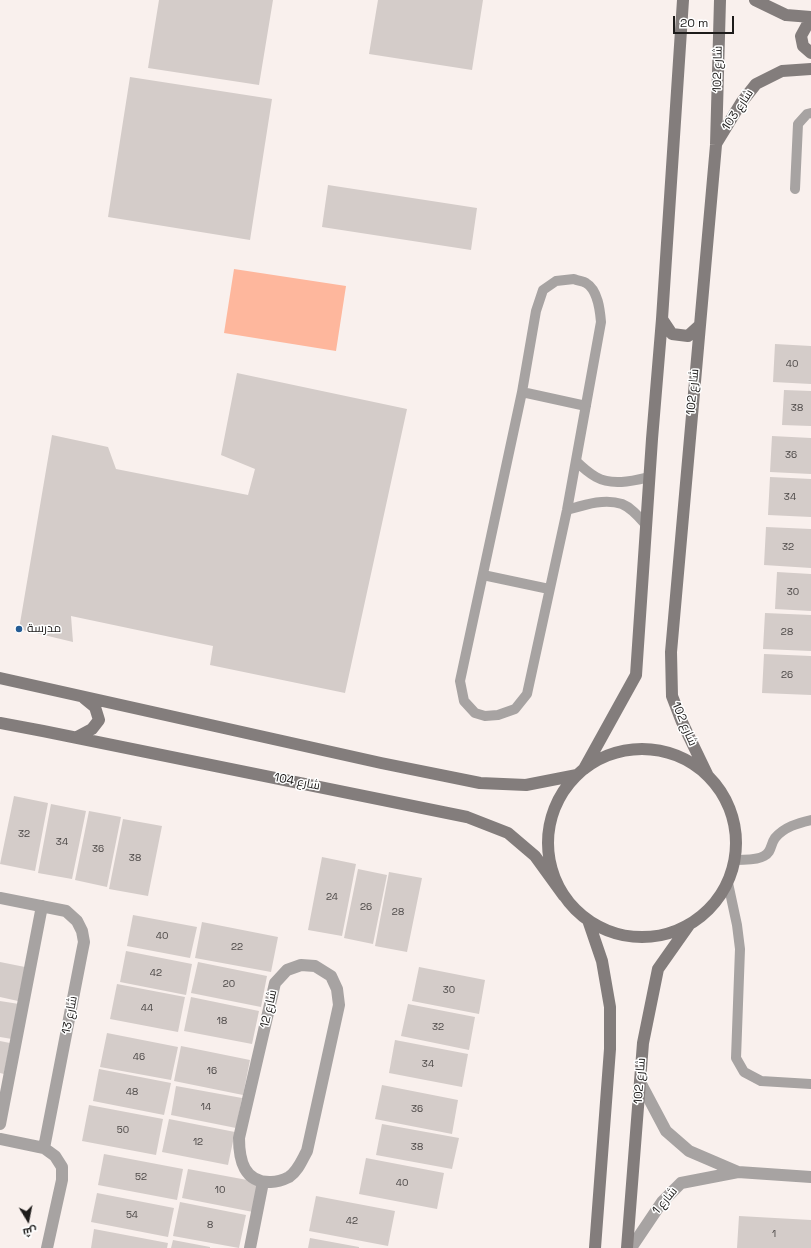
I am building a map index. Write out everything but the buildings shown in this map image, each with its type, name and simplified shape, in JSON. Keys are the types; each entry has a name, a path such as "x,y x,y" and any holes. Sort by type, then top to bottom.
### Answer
{"street":[{"path":"0,678 381,764 480,783 526,785 580,772 607,756 634,749 661,751 686,760 708,776 723,794 732,814 737,837 736,860 728,883 712,906 689,925 665,935 638,937 612,932 588,920 575,909 564,896 552,872 548,846 551,821 561,796 580,772 636,676 683,0"},
{"name":"شارع 102","path":"708,776 682,722 672,696 671,652 716,146 720,0"},
{"path":"755,0 786,14 811,17"},
{"path":"811,24 807,25 801,36 804,46 811,53"},
{"name":"شارع 103","path":"716,146 741,103 756,84 782,71 811,69"},
{"path":"662,319 672,334 688,336 699,326"},
{"path":"77,738 92,729 99,720 95,707 82,696"},
{"name":"شارع 104","path":"0,723 467,817 508,833 535,856 564,896"},
{"name":"شارع 13","path":"0,898 66,911 77,921 82,931 84,942 44,1148"},
{"path":"0,1124 42,906"},
{"path":"588,920 602,962 610,1007 610,1049 595,1248"},
{"name":"شارع 102","path":"627,1248 643,1044 658,969 689,925"},
{"name":"شارع 12","path":"301,965 315,966 331,976 337,989 339,1006 307,1151 299,1167 290,1176 278,1182 263,1182 251,1177 243,1167 239,1151 239,1138 275,982 287,970 301,965"},
{"name":"شارع 1","path":"640,1082 666,1131 689,1151 738,1172"},
{"path":"0,1139 44,1148 55,1156 62,1167 62,1180 47,1248"},
{"name":"شارع 1","path":"631,1248 662,1202 681,1183 738,1172 811,1177"},
{"path":"250,1248 263,1182"}],"lane":[{"path":"795,189 798,124 807,114 811,113"},
{"path":"574,279 587,284 596,296 600,312 601,322 586,406 567,510 527,694 515,709 498,715 484,716 475,713 464,701 460,681 522,392 536,311 543,290 556,281 574,279"},
{"path":"522,392 586,406"},
{"path":"576,462 601,480 615,482 649,477"},
{"path":"567,510 592,502 622,504 634,512 646,525"},
{"path":"483,575 549,589"},
{"path":"736,860 763,857 770,851 775,839 793,825 811,820"},
{"path":"728,883 737,925 740,949 736,1058 744,1072 761,1082 811,1084"}],"shaded area":[{"path":"234,269 346,286 336,351 224,333"}],"place":[{"name":"مدرسة","path":"19,629"}]}
